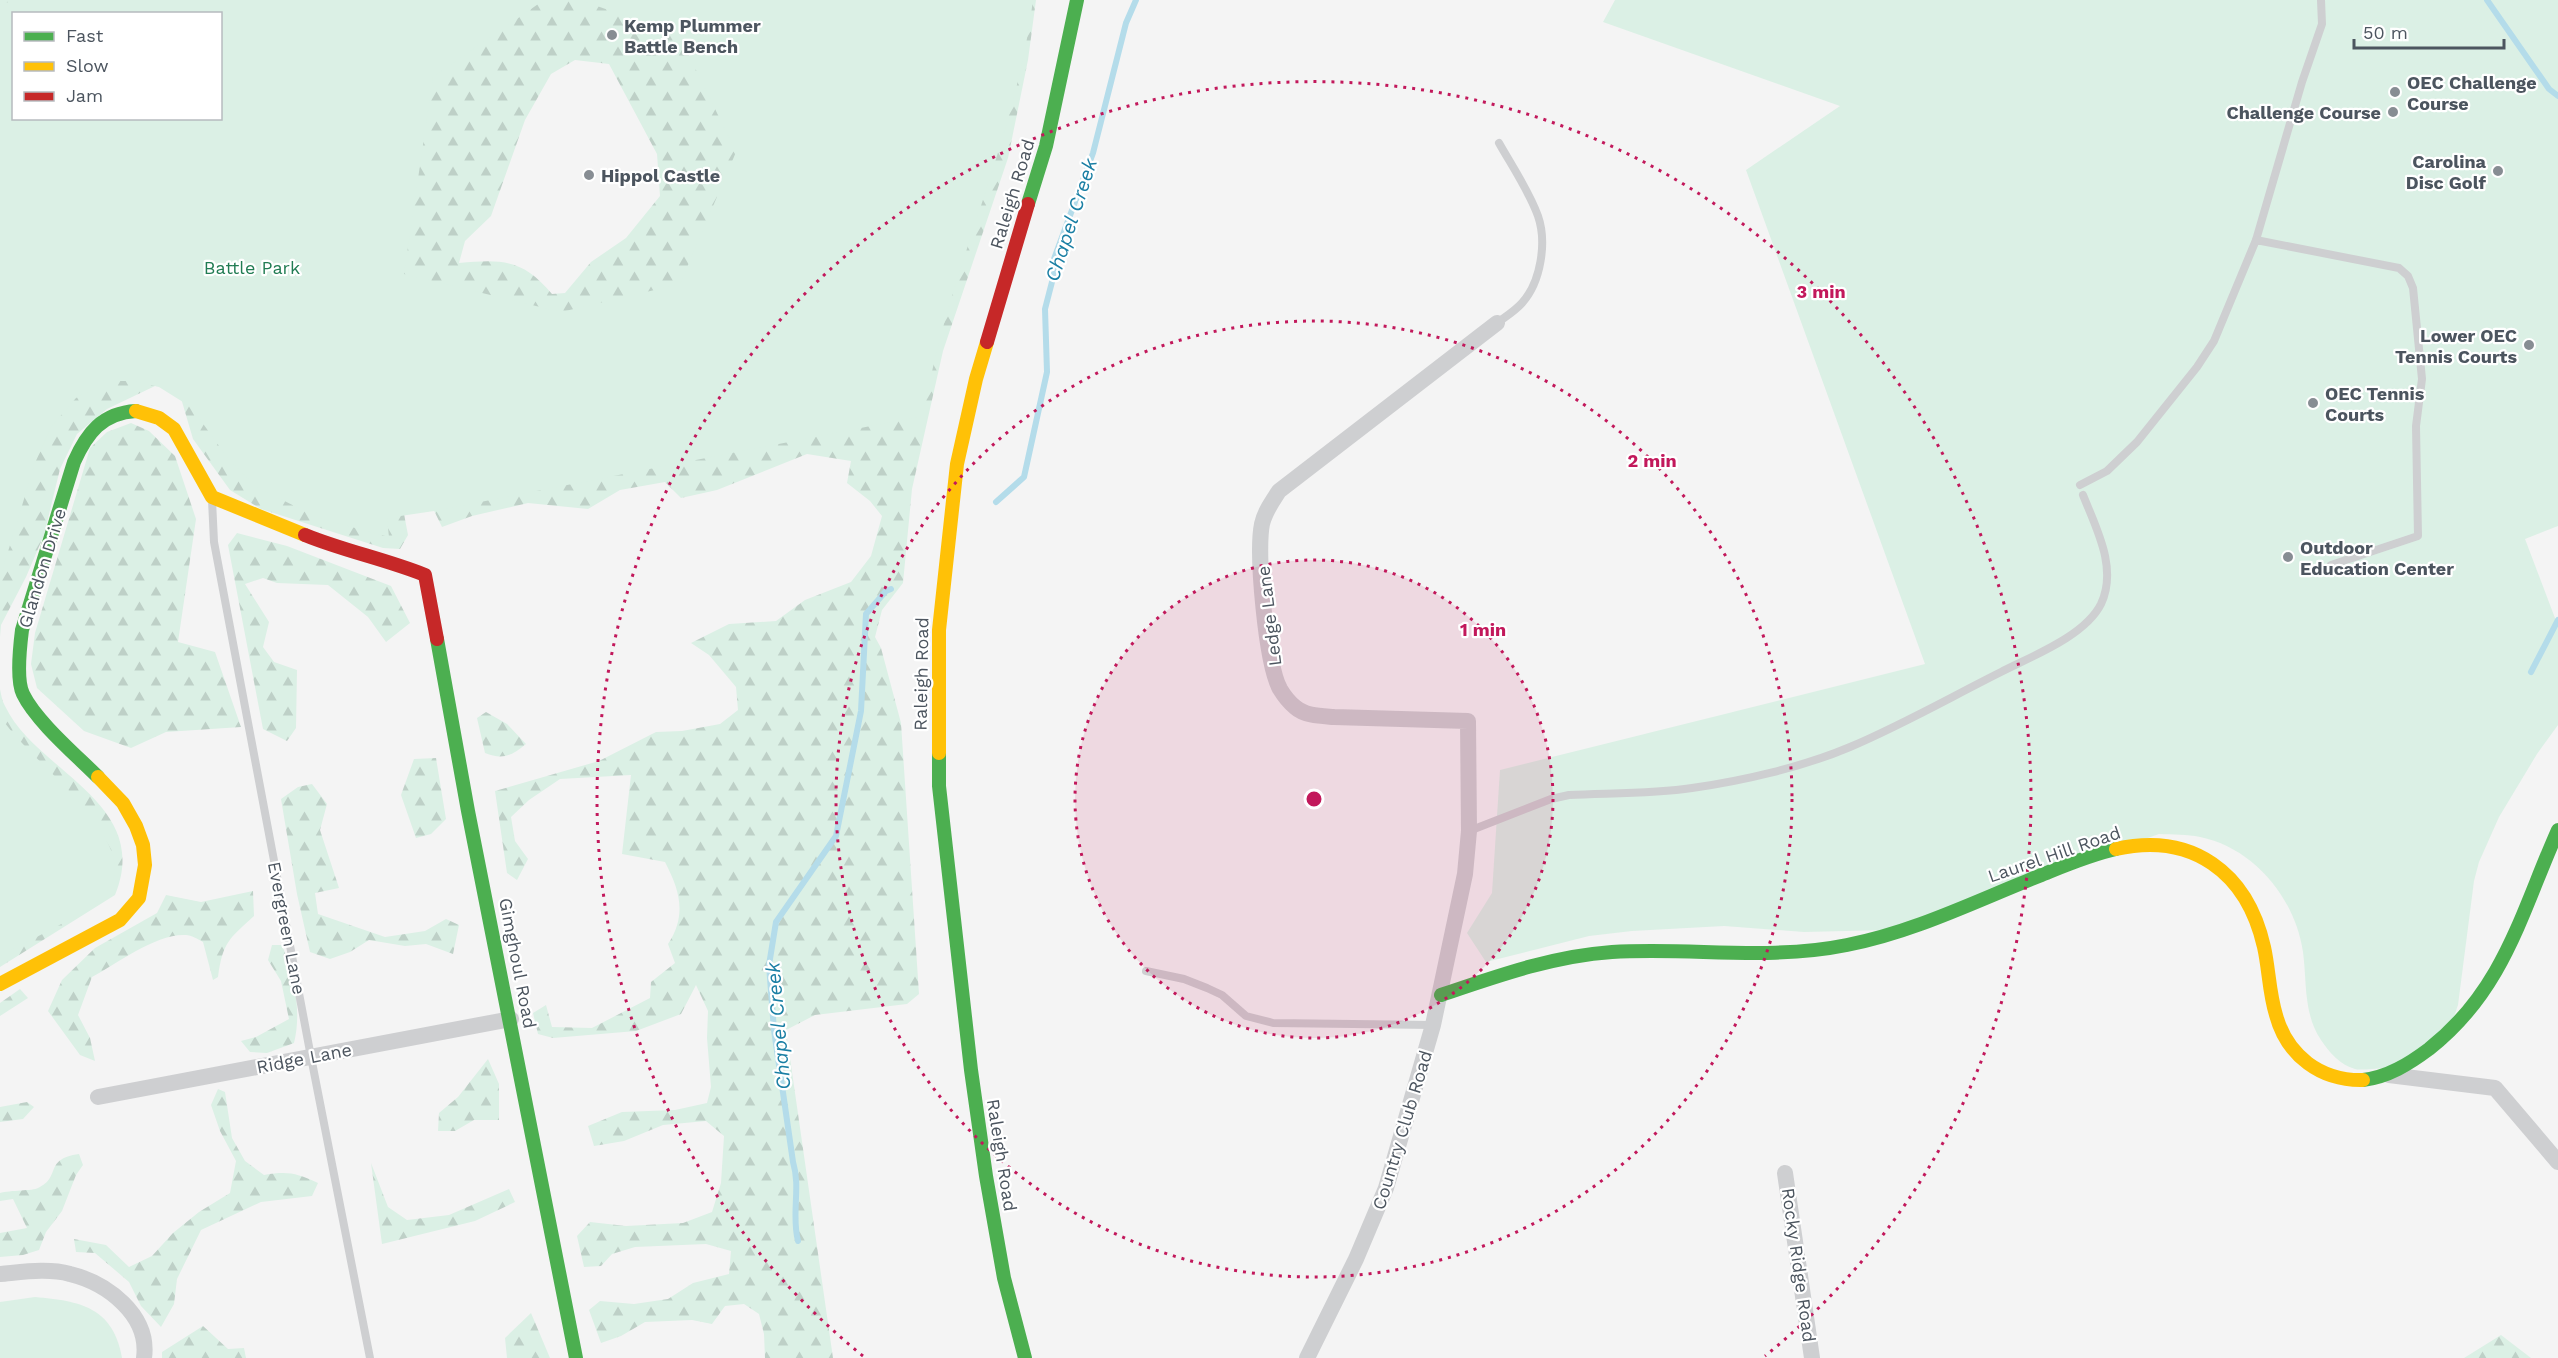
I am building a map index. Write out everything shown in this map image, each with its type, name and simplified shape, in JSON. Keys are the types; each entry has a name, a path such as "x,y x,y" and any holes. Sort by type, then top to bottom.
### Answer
{"street":[{"name":"Raleigh Road","path":"1025,1358 1004,1278 969,1047 939,786 939,630 957,464 973,390 1046,146 1077,0"},
{"name":"Ledge Lane","path":"1441,995 1465,874 1469,831 1468,721 1315,716 1295,707 1280,688 1271,660 1261,583 1262,525 1267,508 1279,491 1497,323"},
{"name":"Glandon Drive","path":"0,984 120,920 138,898 143,880 143,845 136,826 123,803 38,715 22,693 19,652 22,630 85,438 101,423 114,416 134,411 148,413 159,418 174,429 212,497"},
{"name":"Gimghoul Road","path":"212,497 325,543 387,560 425,575 468,811 511,1019 576,1358"},
{"name":"Laurel Hill Road","path":"1441,995 1519,969 1575,956 1648,951 1764,955 1849,945 1967,904 2107,851 2146,844 2163,844 2181,848 2207,859 2232,879 2244,896 2253,913 2264,947 2277,1021 2292,1049 2301,1059 2324,1075 2365,1080 2389,1075 2413,1060 2443,1037 2483,995 2513,938 2558,830"},
{"name":"Country Club Road","path":"1306,1358 1356,1260 1386,1188 1441,995"},
{"name":"Ridge Lane","path":"98,1097 511,1019"},
{"path":"2389,1075 2495,1088 2558,1162"},
{"name":"Rocky Ridge Road","path":"1785,1173 1812,1358"},
{"path":"0,1274 32,1271 70,1274 104,1288 118,1297 138,1325 145,1351 144,1358"}],"lane":[{"path":"2080,485 2107,471 2137,442 2197,367 2214,341 2256,240 2322,24 2321,0"},
{"path":"1497,323 1526,297 1535,280 1542,242 1538,215 1499,143"},
{"path":"2256,240 2399,268 2408,276 2413,288 2422,379 2416,426 2418,536 2331,565"},
{"path":"1469,831 1551,799 1569,795 1690,789 1797,764 1849,748 2030,658 2082,628 2094,616 2102,602 2107,584 2107,563 2083,495"},
{"name":"Evergreen Lane","path":"212,497 214,542 310,1058 370,1358"},
{"path":"1146,971 1184,979 1207,988 1222,995 1246,1016 1272,1023 1434,1025"}],"green space":[{"name":"Battle Park","path":"0,0 1036,0 1028,60 1008,158 943,351 912,489 903,583 882,610 875,637 881,648 901,723 919,994 907,1004 815,1015 786,1030 833,1358 765,1358 764,1334 759,1314 744,1304 725,1306 712,1324 692,1320 645,1322 621,1336 601,1343 589,1310 600,1301 634,1304 668,1299 693,1283 729,1274 731,1251 706,1244 635,1247 612,1254 601,1266 584,1267 577,1236 590,1222 626,1226 683,1223 712,1212 721,1183 724,1136 706,1121 663,1125 624,1141 594,1146 588,1126 622,1112 675,1110 707,1103 711,1087 707,1038 708,1011 696,985 681,1014 636,1031 553,1038 538,1034 533,1013 546,1005 552,1027 592,1028 650,998 651,982 675,963 668,944 678,923 678,893 665,862 622,854 631,775 560,779 529,800 511,817 515,841 528,859 517,880 507,873 495,791 599,761 656,732 682,731 720,724 738,710 736,687 709,655 691,643 729,624 776,621 805,600 851,582 871,556 882,516 870,501 847,483 851,461 807,454 717,490 681,498 665,482 620,490 588,509 528,503 472,516 442,527 422,486 395,466 408,535 400,549 383,548 261,509 230,490 193,439 178,388 155,386 107,409 77,434 60,469 44,535 26,577 1,625 0,637","holes":["575,60 609,64 657,154 660,196 626,238 591,262 565,293 552,294 531,274 511,264 488,261 459,263 465,241 491,216 525,120 551,74"]},
{"name":"Battle Park","path":"14,0 544,0 433,77 404,274 561,312 680,284 736,152 679,35 580,0 1033,0 1017,84 1006,126 942,331 922,416 434,511 387,518 389,537 318,518 255,486 227,457 191,407 159,387 135,381 116,381 76,398 51,427 35,463 0,578 0,5"},
{"path":"1615,0 2558,0 2558,526 2525,539 2558,626 2558,725 2537,754 2499,817 2479,862 2474,881 2458,1005 2454,1015 2442,1030 2408,1062 2394,1066 2359,1069 2344,1064 2331,1053 2315,1030 2311,1019 2303,952 2291,913 2281,895 2269,878 2238,852 2220,843 2190,835 2159,834 1888,930 1804,932 1724,926 1632,931 1589,936 1486,962 1467,933 1492,893 1500,770 1925,664 1746,170 1840,106 1603,22"},
{"path":"131,423 149,431 175,456 196,519 178,642 215,652 241,727 166,732 131,748 84,731 37,688 31,664 35,633 90,448 107,432"},
{"path":"237,533 287,546 391,586 410,623 386,642 368,617 328,585 277,583 263,578 245,584 269,622 263,647 274,662 297,670 296,728 287,741 263,729 228,545"},
{"path":"0,689 4,704 20,729 86,790 105,812 118,836 122,863 115,895 0,967"},
{"path":"486,712 507,724 526,744 507,756 485,753 477,718"},
{"path":"0,715 99,827 112,852 114,875 103,896 93,904 0,956"},
{"path":"436,758 446,819 431,834 416,838 401,795 414,759"},
{"path":"312,784 327,804 320,830 339,888 315,893 318,914 385,937 425,931 446,919 459,925 453,954 426,944 405,946 369,940 350,952 330,959 310,952 297,894 281,799 298,787"},
{"path":"253,891 254,916 228,942 222,956 218,977 213,980 203,942 186,935 162,939 150,944 92,977 78,1015 90,1038 95,1061 80,1055 48,1011 62,980 95,948 157,913 166,895 201,902"},
{"path":"272,945 282,945 296,993 297,1018 294,1043 267,1053 250,1052 241,1041 256,1037 289,1019 281,981 268,960"},
{"path":"20,989 28,998 0,1016 0,1003"},
{"path":"488,1059 499,1084 499,1120 474,1120 455,1131 438,1131 439,1113 458,1097"},
{"path":"218,1089 225,1092 232,1138 245,1161 264,1175 292,1174 318,1183 312,1196 261,1202 201,1230 177,1279 174,1304 161,1327 141,1306 129,1282 95,1253 76,1252 74,1239 106,1245 129,1267 152,1256 173,1233 199,1212 230,1193 236,1161 220,1131 211,1105"},
{"path":"27,1102 34,1107 23,1119 0,1122 0,1107"},
{"path":"79,1154 83,1165 76,1175 62,1211 46,1232 39,1250 23,1255 0,1257 0,1233 27,1228 13,1199 0,1201 0,1193 38,1188 45,1184 61,1160"},
{"path":"371,1163 388,1207 407,1220 449,1215 509,1189 515,1202 475,1221 382,1244"},
{"path":"35,1297 80,1305 102,1317 118,1341 122,1358 0,1358 0,1302"},
{"path":"531,1313 550,1358 507,1358 505,1338"},
{"path":"203,1326 228,1349 244,1348 246,1358 162,1358 162,1352"},
{"path":"2501,1335 2531,1358 2464,1358"}],"waterway":[{"name":"Chapel Creek","path":"996,502 1024,477 1047,372 1045,309 1053,278 1054,259 1093,153 1126,23 1136,0"},
{"path":"2487,0 2549,89 2558,96"},
{"name":"Chapel Creek","path":"798,1241 795,1221 795,1172 774,1030 769,965 776,922 836,836 861,711 866,614 886,591 891,589"},
{"path":"2531,672 2558,620"}],"traffic: fast":[{"path":"1028,204 1046,146 1077,0"},
{"path":"98,777 37,715 23,694 20,680 20,645 22,630 74,462 84,442 97,426 114,416 136,411"},
{"path":"437,639 468,811 576,1358"},
{"path":"939,753 939,786 971,1070 986,1176 1004,1278 1025,1358"},
{"path":"2363,1080 2390,1073 2421,1055 2455,1026 2476,1002 2508,948 2558,830"},
{"path":"1441,995 1525,968 1590,954 1642,951 1788,952 1847,945 1921,924 2067,865 2116,849"}],"traffic: slow":[{"path":"939,753 939,630 957,464 976,379 987,342"},
{"path":"136,411 159,418 174,429 212,497 305,535"},
{"path":"0,984 120,920 139,898 145,865 143,845 136,826 123,803 98,777"},
{"path":"2116,849 2143,845 2169,847 2192,853 2212,864 2230,879 2244,898 2256,921 2264,947 2274,1007 2281,1030 2288,1043 2297,1054 2320,1071 2333,1076 2363,1080"}],"traffic: jam":[{"path":"987,342 1028,204"},
{"path":"305,535 425,575 437,639"}],"place":[{"name":"Kemp Plummer Battle Bench","path":"612,35"},
{"name":"OEC Challenge Course","path":"2395,92"},
{"name":"Challenge Course","path":"2393,112"},
{"name":"Carolina Disc Golf","path":"2498,171"},
{"name":"Hippol Castle","path":"589,175"},
{"name":"Lower OEC Tennis Courts","path":"2529,345"},
{"name":"OEC Tennis Courts","path":"2313,403"},
{"name":"Outdoor Education Center","path":"2288,557"}]}
